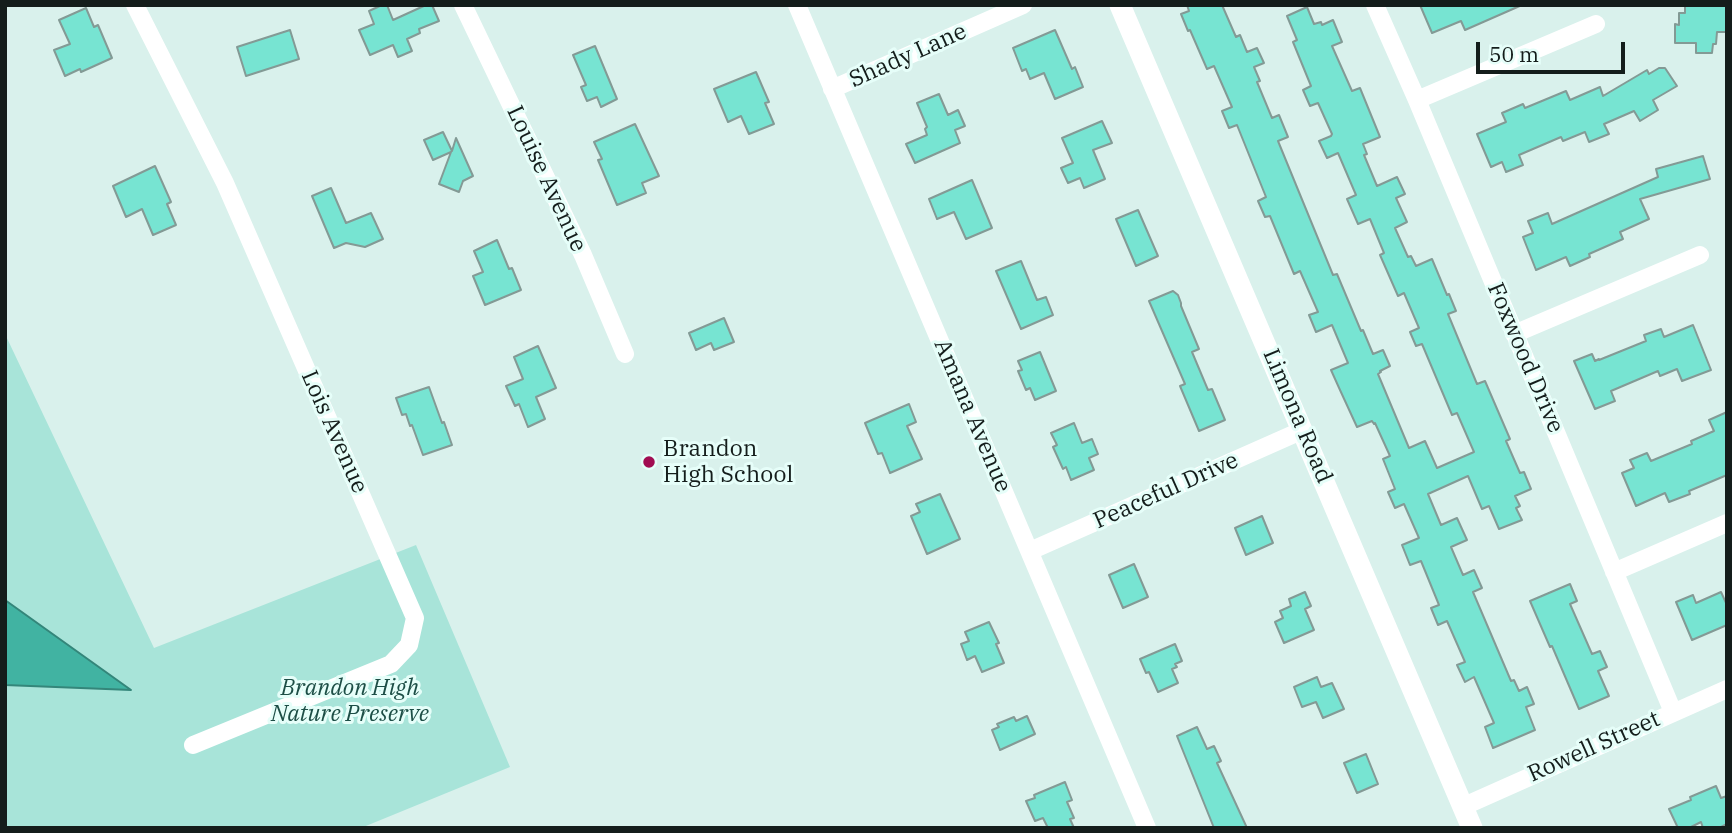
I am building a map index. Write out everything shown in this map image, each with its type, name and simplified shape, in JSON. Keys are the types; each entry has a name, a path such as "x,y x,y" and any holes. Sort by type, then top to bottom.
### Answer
{"street":[{"name":"Lois Avenue","path":"135,5 225,183 415,618 409,645 391,664 193,745"},
{"name":"Louise Avenue","path":"463,5 583,255 625,354"},
{"name":"Amana Avenue","path":"797,5 1147,828"},
{"name":"Shady Lane","path":"832,89 1023,5"},
{"name":"Limona Road","path":"1120,5 1472,828"},
{"name":"Foxwood Drive","path":"1375,5 1673,712"},
{"path":"1416,100 1596,24"},
{"path":"1514,334 1700,255"},
{"name":"Peaceful Drive","path":"1030,551 1303,430"},
{"path":"1614,572 1727,523"},
{"name":"Rowell Street","path":"1462,807 1727,689"}],"green space":[{"name":"Brandon High Nature Preserve","path":"5,334 154,648 416,545 510,767 361,828 5,828"}],"shaded area":[{"path":"5,600 131,690 5,685"}],"building":[{"path":"387,5 393,20 426,5 432,5 439,21 419,29 420,33 407,39 412,51 398,57 393,45 370,55 359,30 374,24 369,11"},
{"path":"1187,5 1222,5 1236,37 1240,35 1247,52 1257,48 1264,63 1254,67 1260,81 1257,82 1272,118 1279,115 1288,137 1278,141 1333,275 1337,274 1373,354 1383,350 1390,366 1378,374 1409,448 1425,441 1437,468 1474,452 1457,413 1452,415 1422,344 1416,346 1410,332 1419,328 1404,293 1398,296 1380,255 1384,253 1370,219 1358,224 1347,199 1356,195 1338,153 1327,158 1319,141 1332,134 1318,103 1310,106 1303,90 1311,86 1293,42 1297,40 1287,16 1307,7 1314,24 1321,22 1322,25 1333,20 1342,42 1332,46 1352,91 1360,88 1380,137 1363,144 1367,154 1364,155 1377,186 1397,177 1405,194 1396,198 1407,222 1395,228 1408,257 1411,256 1416,266 1432,259 1456,311 1448,314 1477,384 1485,381 1510,439 1506,441 1520,473 1524,472 1531,489 1515,496 1520,506 1516,508 1522,520 1499,529 1489,506 1482,509 1468,476 1428,494 1441,525 1457,518 1467,540 1451,547 1463,575 1474,570 1482,588 1473,592 1511,681 1514,680 1519,691 1527,687 1534,704 1526,707 1535,730 1493,748 1485,727 1494,723 1474,677 1465,682 1457,665 1465,662 1447,621 1438,625 1431,608 1439,605 1421,561 1410,565 1402,545 1419,538 1404,504 1395,508 1388,492 1395,489 1383,459 1390,456 1375,423 1372,421 1357,427 1340,390 1331,370 1348,363 1332,325 1316,332 1309,315 1318,312 1300,271 1294,274 1270,216 1265,217 1258,201 1266,197 1237,125 1229,128 1222,111 1232,107 1214,66 1207,69 1181,14 1189,11"},
{"path":"1420,5 1522,5 1465,30 1461,21 1432,33"},
{"path":"1685,5 1727,5 1726,32 1717,32 1712,53 1696,53 1696,43 1675,43 1675,24 1679,25 1679,13 1685,13"},
{"path":"86,8 94,27 98,25 112,58 65,76 54,50 70,44 59,20"},
{"path":"290,30 299,59 246,76 237,47"},
{"path":"1055,30 1083,87 1055,99 1044,73 1030,79 1026,69 1022,71 1013,48"},
{"path":"595,46 617,99 601,107 597,97 587,101 581,87 586,85 573,55"},
{"path":"1659,68 1665,68 1677,86 1653,100 1658,110 1640,121 1634,111 1604,124 1609,134 1589,142 1585,132 1563,141 1561,137 1519,155 1523,165 1506,172 1502,162 1491,167 1477,134 1506,122 1502,113 1523,104 1525,108 1566,91 1570,100 1600,87 1603,96 1647,70 1649,74"},
{"path":"756,72 769,102 765,103 774,124 749,134 741,116 728,122 714,89"},
{"path":"939,94 948,115 958,110 965,126 955,130 960,143 915,163 906,144 927,135 927,127 917,103"},
{"path":"1102,121 1112,143 1093,150 1105,179 1084,188 1080,178 1068,183 1061,168 1073,163 1062,138"},
{"path":"635,124 659,176 642,183 646,193 617,205 598,160 602,159 594,142"},
{"path":"443,132 452,151 456,138 473,176 463,181 459,192 439,184 451,152 433,160 424,140"},
{"path":"1703,156 1710,179 1640,199 1649,219 1620,232 1623,239 1570,266 1566,257 1536,270 1523,237 1533,233 1528,221 1548,213 1552,224 1658,177 1656,169"},
{"path":"155,166 171,202 167,204 176,225 153,235 142,209 126,217 113,186"},
{"path":"972,180 992,228 966,239 954,212 937,219 929,199"},
{"path":"331,188 346,223 371,213 383,239 365,247 346,243 334,248 312,196"},
{"path":"1138,210 1158,256 1136,266 1116,219"},
{"path":"497,240 521,290 485,305 473,276 483,272 474,251"},
{"path":"1021,261 1037,300 1046,297 1053,315 1021,329 996,271"},
{"path":"1173,291 1178,295 1199,349 1192,352 1208,390 1212,389 1225,420 1199,431 1180,386 1185,384 1149,301"},
{"path":"724,318 734,342 714,350 711,343 696,350 689,333"},
{"path":"1693,325 1711,370 1682,381 1677,369 1660,376 1658,371 1611,391 1615,401 1595,409 1574,361 1592,354 1595,361 1599,360 1646,341 1644,335 1661,329 1664,337"},
{"path":"538,346 556,388 536,397 545,419 528,427 519,404 515,406 506,386 523,379 514,357"},
{"path":"1040,352 1056,391 1035,400 1030,388 1026,390 1018,371 1022,370 1018,361"},
{"path":"429,387 452,445 423,455 412,425 410,426 406,414 402,415 396,398"},
{"path":"909,404 916,422 907,426 922,459 890,473 882,453 878,454 865,423"},
{"path":"1727,412 1727,475 1669,502 1665,493 1636,506 1622,473 1634,468 1630,460 1647,453 1651,461 1692,444 1691,441 1714,431 1709,420"},
{"path":"1074,423 1082,443 1092,439 1098,454 1089,458 1094,470 1071,480 1053,447 1057,445 1051,433"},
{"path":"940,494 960,539 927,554 911,516 920,512 916,504"},
{"path":"1262,516 1273,543 1246,555 1235,528"},
{"path":"1134,564 1148,597 1123,608 1109,575"},
{"path":"1570,584 1577,601 1570,604 1592,654 1600,651 1607,667 1598,671 1609,696 1579,709 1530,601"},
{"path":"1305,592 1311,606 1305,609 1314,630 1284,643 1275,622 1283,618 1280,611 1291,606 1289,599"},
{"path":"1721,592 1727,605 1727,625 1692,640 1676,602 1693,595 1696,603"},
{"path":"989,622 999,643 996,644 1004,663 982,672 975,656 967,660 961,644 969,641 965,632"},
{"path":"1175,644 1182,661 1172,669 1178,683 1158,692 1140,659"},
{"path":"1317,677 1321,687 1332,683 1344,709 1323,718 1316,702 1302,707 1294,687"},
{"path":"1027,716 1035,734 1000,750 992,730 999,727 997,724 1014,717 1016,721"},
{"path":"1197,727 1207,749 1214,746 1221,761 1217,763 1247,828 1214,828 1177,736"},
{"path":"1366,754 1378,784 1357,793 1344,763"},
{"path":"1065,782 1072,800 1067,802 1074,818 1070,819 1074,828 1048,828 1043,818 1035,821 1026,801"},
{"path":"1716,786 1721,798 1727,796 1727,824 1719,828 1703,828 1701,822 1689,828 1678,828 1669,809"}],"place":[{"name":"Brandon High School","path":"649,462"}]}
